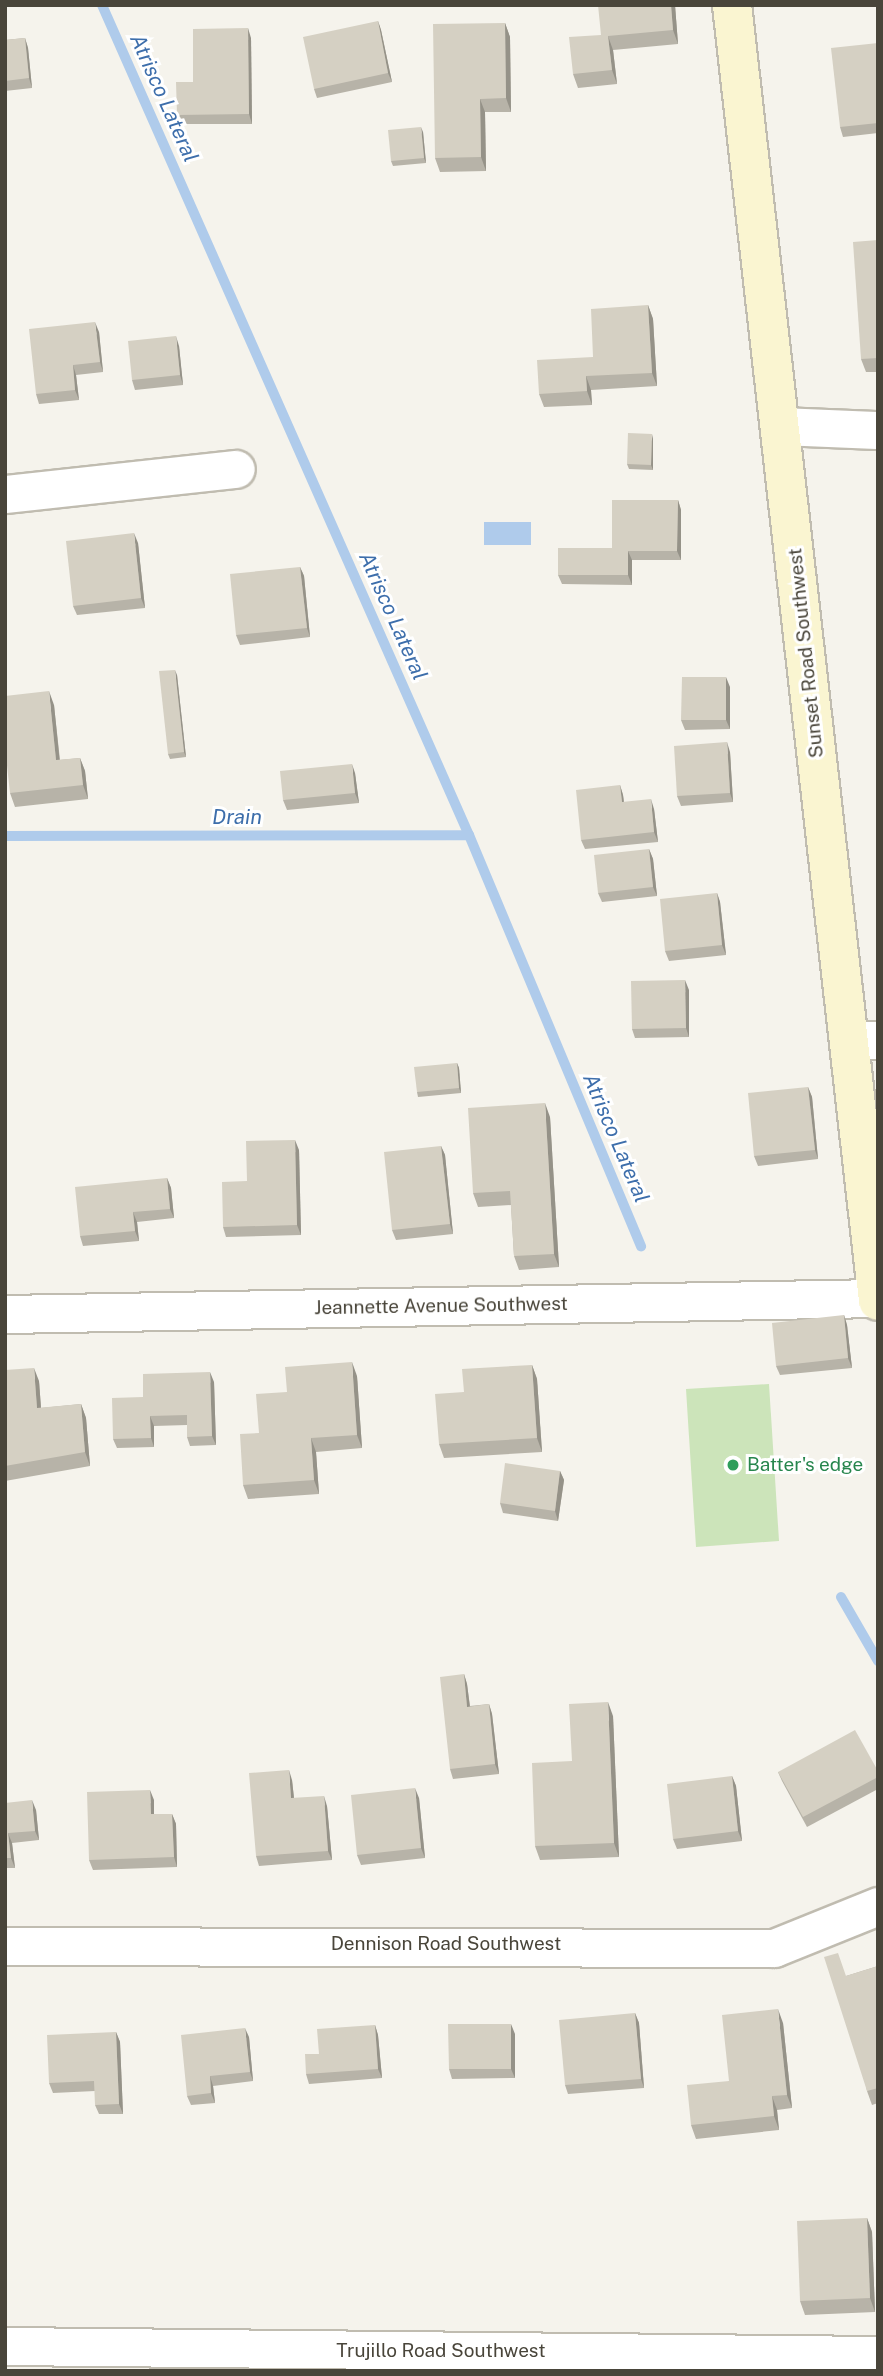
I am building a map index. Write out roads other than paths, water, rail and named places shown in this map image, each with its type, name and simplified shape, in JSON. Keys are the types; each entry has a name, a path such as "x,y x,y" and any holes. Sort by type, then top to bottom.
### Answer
{"street":[{"name":"Sunset Road Southwest","path":"732,5 781,426 864,1040 878,1299"},
{"path":"781,426 878,430"},
{"path":"5,494 236,469"},
{"name":"Jeannette Avenue Southwest","path":"5,1314 878,1299"},
{"name":"Dennison Road Southwest","path":"5,1946 774,1948 878,1906"},
{"name":"Trujillo Road Southwest","path":"5,2346 878,2355"}],"water":[{"path":"484,522 531,522 531,545 484,545"}],"waterway":[{"name":"Atrisco Lateral","path":"102,5 469,835 641,1247"},
{"name":"Drain","path":"5,836 469,835"},
{"name":"Atrisco Lateral","path":"841,1597 878,1661"}],"place":[{"name":"Batter's edge","path":"733,1465"}]}
